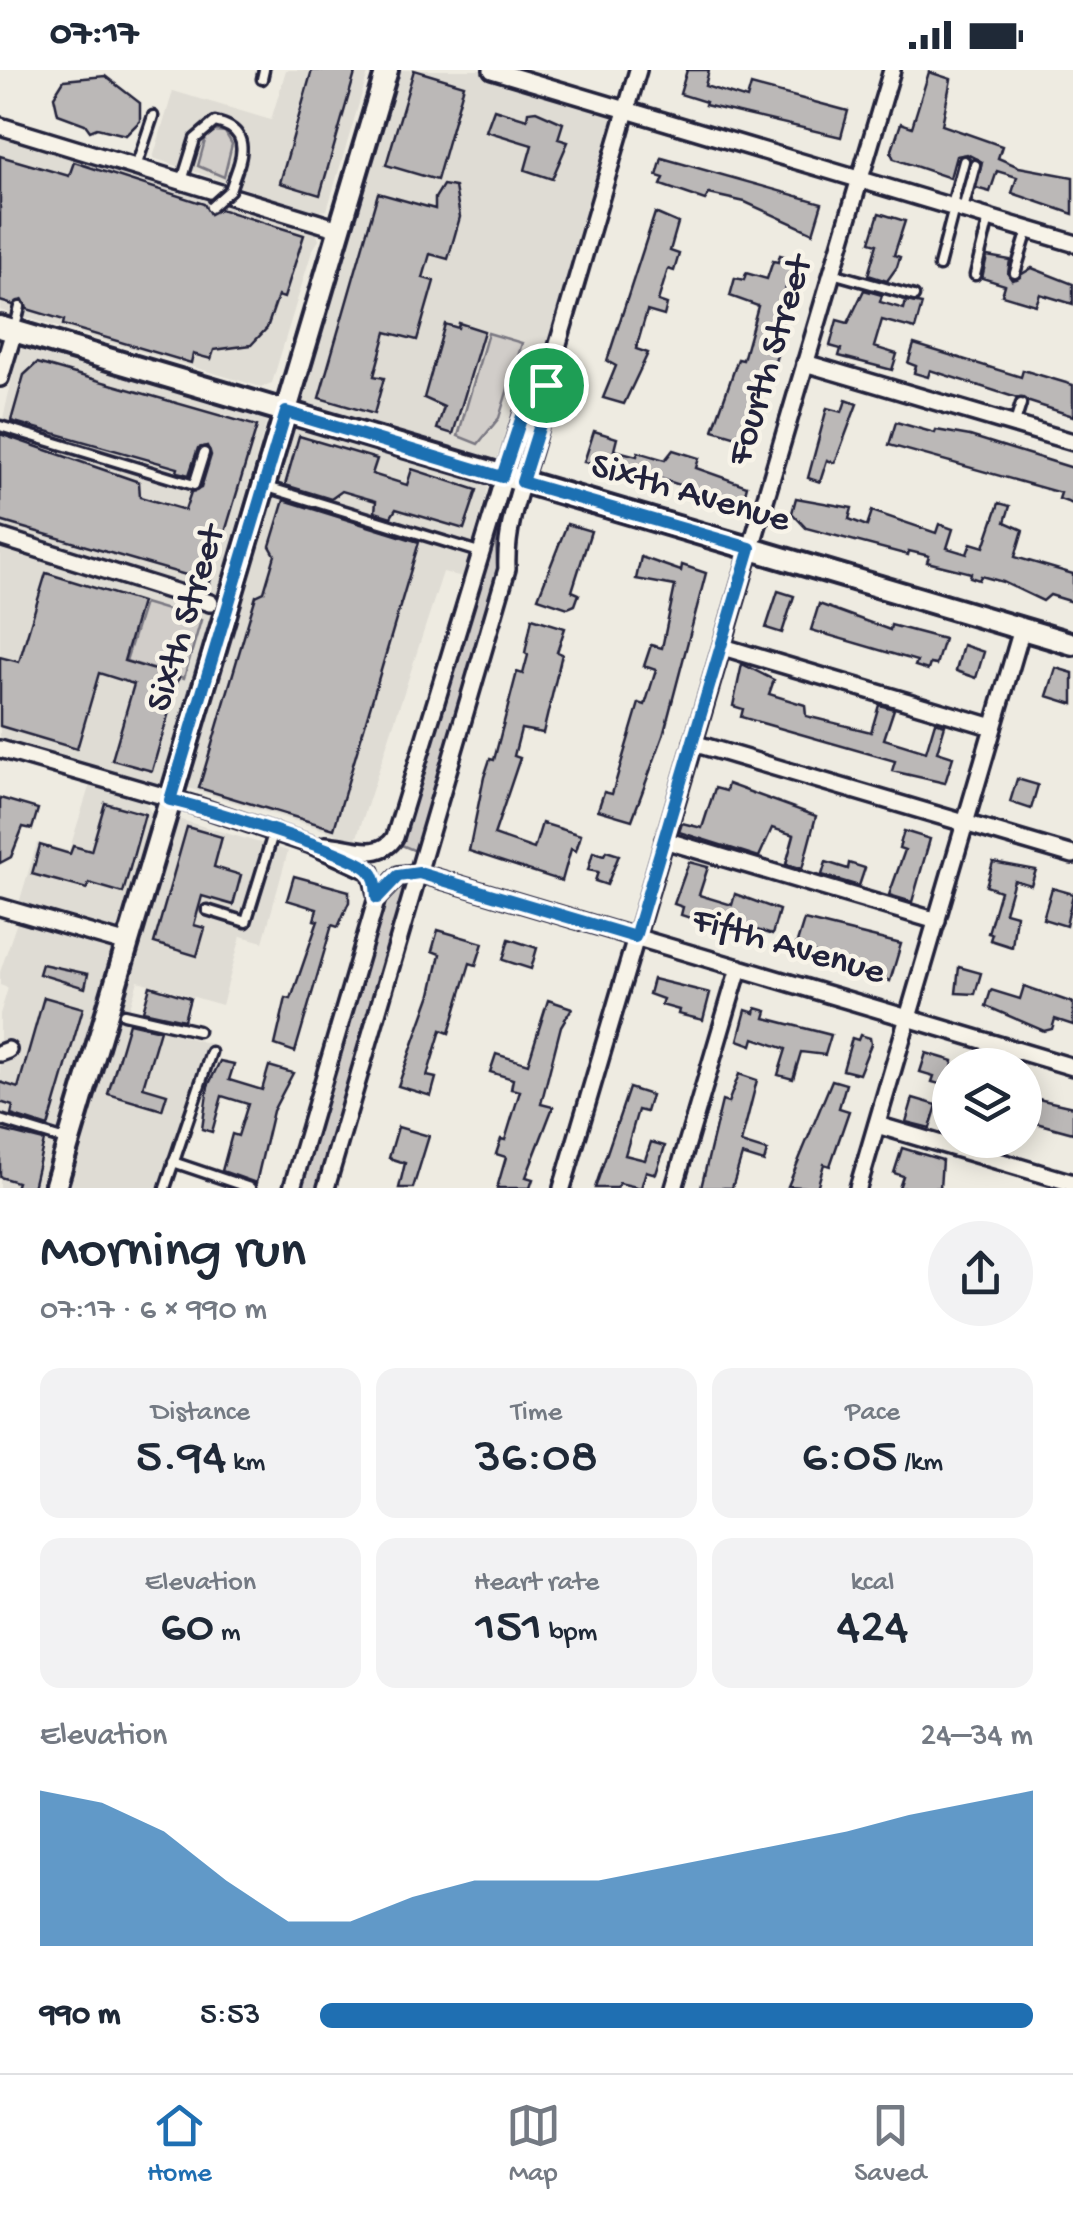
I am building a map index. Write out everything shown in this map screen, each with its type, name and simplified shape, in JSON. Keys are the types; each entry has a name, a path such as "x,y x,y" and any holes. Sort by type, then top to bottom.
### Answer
{"street":[{"name":"Sixth Street","path":"56,1188 387,70"},
{"path":"492,70 1073,243"},
{"path":"310,844 368,851 390,845 480,552 544,412 546,385 638,70"},
{"name":"Fourth Street","path":"562,1188 892,70"},
{"path":"0,126 339,229"},
{"path":"0,378 7,329"},
{"name":"Sixth Avenue","path":"7,329 1073,644"},
{"path":"805,363 1073,442"},
{"path":"326,1188 508,570 505,534 512,480"},
{"path":"0,537 210,603"},
{"path":"858,1188 1022,629"},
{"path":"723,647 993,727"},
{"path":"693,743 1073,855"},
{"path":"0,750 310,844 366,867 376,882 377,898 292,1188"},
{"path":"664,840 938,921"},
{"path":"377,898 398,876 419,873"},
{"name":"Fifth Avenue","path":"419,873 1073,1067"},
{"path":"0,907 128,944"},
{"path":"674,1188 739,968"},
{"path":"877,1124 1073,1183"}],"lane":[{"path":"136,167 153,116"},
{"path":"182,181 195,138 215,122 229,125 240,136 243,150 230,190 211,208"},
{"path":"939,266 956,208 964,161"},
{"path":"956,208 976,165"},
{"path":"975,275 989,218"},
{"path":"1015,273 1028,230"},
{"path":"832,273 914,296"},
{"path":"7,329 20,307"},
{"path":"1015,425 1021,404"},
{"path":"0,426 194,485 204,453"},
{"path":"264,486 480,552"},
{"path":"207,910 246,922 273,834"},
{"path":"124,1014 198,1031"},
{"path":"165,1188 211,1052"},
{"path":"0,1120 69,1141"},
{"path":"173,1162 250,1188"}],"shaded area":[{"path":"286,70 369,70 327,210 317,212 153,158 173,91 271,120"},
{"path":"387,70 500,70 626,111 546,385 526,405 502,477 286,412"},
{"path":"215,131 225,132 232,144 224,177 198,166 206,137"},
{"path":"0,135 315,230 319,240 312,251 272,383 261,387 0,310"},
{"path":"488,333 522,343 499,418 478,444 458,436"},
{"path":"19,348 267,420 164,779 154,787 143,779 0,737 0,432"},
{"path":"296,426 489,484 463,577 443,572 356,840 188,788"},
{"path":"504,500 496,541 498,580 416,851 399,844"},
{"path":"144,603 201,620 184,678 126,661"},
{"path":"90,784 144,800 150,811 288,851 263,942 241,936 222,1005 138,981 126,1020 211,1044 171,1188 0,1188 0,1014 8,988 0,985 0,972 19,916 104,942 106,929 19,903 37,843 69,851"},
{"path":"393,884 406,889 318,1188 295,1188 381,899"}],"building":[{"path":"312,70 356,70 320,195 280,183"},
{"path":"414,70 464,85 437,180 386,165"},
{"path":"687,70 709,70 705,86 747,99 751,85 848,111 841,137 705,105 706,102 680,94"},
{"path":"929,72 951,79 942,125 1002,146 998,158 1019,167 1073,177 1073,214 1012,193 1017,177 997,171 990,192 976,188 982,162 967,154 956,156 950,178 894,159 891,153 901,123 912,127"},
{"path":"105,76 140,103 140,121 126,135 97,128 90,131 85,124 58,114 54,96 64,80"},
{"path":"494,109 527,119 528,112 536,111 563,123 558,139 568,142 552,179 525,170 532,145 486,131"},
{"path":"0,156 69,176 74,162 204,204 210,214 220,209 304,235 284,298 278,296 267,328 251,345 214,350 211,359 193,354 191,363 63,325 64,320 27,309 23,300 13,305 0,301"},
{"path":"662,158 822,203 813,233 745,202 709,194 705,200 661,185 664,178 657,176"},
{"path":"443,185 455,187 460,217 448,259 430,254 423,278 434,281 417,340 386,332 374,376 384,378 374,414 319,398 378,193 435,209 435,198"},
{"path":"655,213 678,223 670,251 679,254 674,271 668,269 658,301 667,304 664,316 647,311 636,349 648,353 624,404 603,398 616,366 607,361"},
{"path":"879,213 905,221 894,255 900,257 897,267 887,281 868,275 877,244 870,242"},
{"path":"780,255 801,261 792,283 788,281 776,320 783,322 774,354 777,355 772,372 767,370 747,440 713,430 738,359 743,360 758,306 730,296 735,278 744,280 746,273 767,279 773,261 778,262"},
{"path":"987,256 1010,260 1008,274 1012,280 1032,268 1073,284 1073,304 1040,294 1036,305 1002,295 1005,285 982,278"},
{"path":"864,290 882,295 880,302 904,309 906,301 922,304 915,329 882,320 874,347 897,354 892,370 839,356 841,349 830,346 837,320 848,323"},
{"path":"459,323 484,331 453,434 437,429 444,407 424,398 445,324 458,328"},
{"path":"914,344 1021,377 1023,370 1073,385 1073,416 930,370 928,377 914,373 916,366 908,363"},
{"path":"37,363 257,426 210,582 0,521 0,434 139,482 140,497 185,510 191,492 201,488 211,455 207,446 198,448 189,475 177,472 178,468 11,421 24,375"},
{"path":"846,400 857,404 835,463 827,460 820,482 808,478 827,408 842,412"},
{"path":"896,422 935,433 936,430 970,436 1073,468 1073,504 1059,499 1061,493 889,445"},
{"path":"594,431 617,438 614,450 637,456 638,452 665,460 673,450 699,458 696,468 747,486 742,505 649,475 584,462"},
{"path":"299,436 377,459 372,474 407,485 412,469 477,490 464,529 396,509 391,517 375,512 376,501 342,491 331,499 285,485"},
{"path":"796,498 852,508 849,519 867,526 872,511 936,533 939,524 953,529 947,548 967,554 971,543 984,547 999,503 1010,506 1005,522 1023,530 1015,557 1073,574 1073,602 1050,595 1043,601 1003,582 981,576 979,580 970,577 971,573 927,562 929,556 909,551 908,555 806,528 792,513"},
{"path":"284,500 419,542 334,829 199,788 256,596 264,592 275,555 270,546"},
{"path":"567,524 591,531 572,591 579,594 575,605 568,608 538,598"},
{"path":"641,557 681,571 682,565 706,573 663,736 632,820 598,810 604,792 612,794 639,703 645,705 656,670 644,666 651,645 662,648 675,586 636,579"},
{"path":"46,573 141,602 124,661 179,677 152,771 112,760 134,684 99,673 77,749 0,726 0,657 19,662"},
{"path":"778,591 794,596 782,633 766,628"},
{"path":"819,604 890,630 891,625 944,639 936,665 930,664 928,670 915,666 917,661 811,630"},
{"path":"532,618 565,628 557,652 562,654 543,733 521,729 514,756 520,758 494,835 534,849 542,823 581,835 576,851 571,849 562,881 469,851 484,777 490,759 494,760 517,672 523,674"},
{"path":"963,645 984,652 976,678 956,671"},
{"path":"742,664 774,680 769,694 805,705 806,716 871,732 879,705 894,709 884,739 926,752 935,722 945,725 937,752 953,757 945,783 892,771 895,761 741,717 743,709 733,706"},
{"path":"1056,668 1073,673 1073,704 1047,696"},
{"path":"1017,779 1038,785 1031,809 1010,802"},
{"path":"728,784 816,816 802,869 786,864 794,835 772,828 759,857 679,832 682,823 702,828 715,788 726,791"},
{"path":"0,798 38,809 32,829 23,827 11,857 0,863"},
{"path":"105,803 145,814 123,893 89,883 87,889 32,874 40,845 70,854 73,846 91,851"},
{"path":"187,827 222,837 214,867 241,875 233,905 202,896 194,925 205,928 197,956 154,943"},
{"path":"904,831 930,839 912,902 889,895 905,850 899,848"},
{"path":"606,851 619,855 607,885 595,881 598,872 588,870 593,852 604,855"},
{"path":"689,862 708,867 699,895 732,905 735,894 779,910 772,935 742,925 739,934 681,915 683,907 674,904"},
{"path":"826,862 848,869 849,863 865,868 859,886 822,875"},
{"path":"993,862 1036,870 1031,885 1014,880 1005,912 1016,915 1012,947 990,940 992,934 988,933 1000,891 986,886"},
{"path":"294,876 349,891 349,902 338,927 332,925 295,1052 275,1045 286,998 291,999 318,921 314,920 317,909 287,900"},
{"path":"1052,888 1073,894 1066,926 1043,919"},
{"path":"804,920 901,944 890,981 796,946"},
{"path":"438,930 483,943 476,965 470,963 449,1033 441,1030 427,1076 436,1078 431,1096 398,1086 431,994 440,954 432,951"},
{"path":"509,939 537,948 531,969 503,960"},
{"path":"42,964 88,974 85,988 39,974"},
{"path":"959,967 981,973 975,994 956,993"},
{"path":"653,979 710,993 703,1020 661,1005 663,999 649,994"},
{"path":"150,986 190,998 184,1020 143,1011"},
{"path":"1024,986 1073,1003 1073,1025 1055,1019 1052,1029 1044,1031 986,1006 991,990 1020,999"},
{"path":"44,997 83,1008 48,1127 11,1115 13,1106 0,1102 0,1082 18,1088"},
{"path":"548,1000 572,1008 561,1026 541,1104 553,1107 526,1177 533,1179 530,1188 497,1188 506,1157 496,1154 501,1139 505,1140 520,1091 511,1089 513,1079 490,1072 496,1054 528,1064"},
{"path":"756,1008 767,1011 765,1018 831,1035 825,1055 801,1052 793,1079 778,1075 786,1049 754,1038 752,1045 738,1040 746,1010 755,1013"},
{"path":"129,1023 160,1030 143,1087 167,1094 162,1110 108,1094"},
{"path":"860,1035 870,1038 871,1044 859,1074 843,1070 852,1038 858,1040"},
{"path":"926,1053 932,1055 932,1075 920,1072"},
{"path":"220,1061 234,1064 229,1080 262,1090 269,1066 293,1073 273,1111 256,1183 222,1171 232,1134 238,1136 248,1104 222,1096 212,1132 202,1129 208,1086"},
{"path":"739,1074 757,1080 741,1143 767,1151 764,1162 742,1155 732,1188 701,1188 722,1101 728,1103"},
{"path":"832,1080 846,1084 839,1108 849,1111 830,1166 824,1164 817,1188 788,1186"},
{"path":"629,1088 651,1095 646,1112 638,1110 625,1155 645,1160 651,1142 665,1146 656,1174 646,1171 641,1188 619,1183 617,1188 595,1188"},
{"path":"913,1098 932,1104 930,1128 906,1122"},
{"path":"1042,1100 1073,1107 1073,1133 1042,1125"},
{"path":"398,1127 429,1136 413,1188 399,1188 405,1163 389,1158"},
{"path":"0,1130 44,1141 33,1188 15,1188 17,1182 0,1177"},
{"path":"902,1148 942,1160 940,1188 899,1188 903,1176 894,1173"}],"route":[{"path":"546,385 544,412 522,482 750,548 635,937 419,873 398,876 377,898 376,882 366,867 310,844 170,800 286,412 502,477 526,404 546,385"}]}
